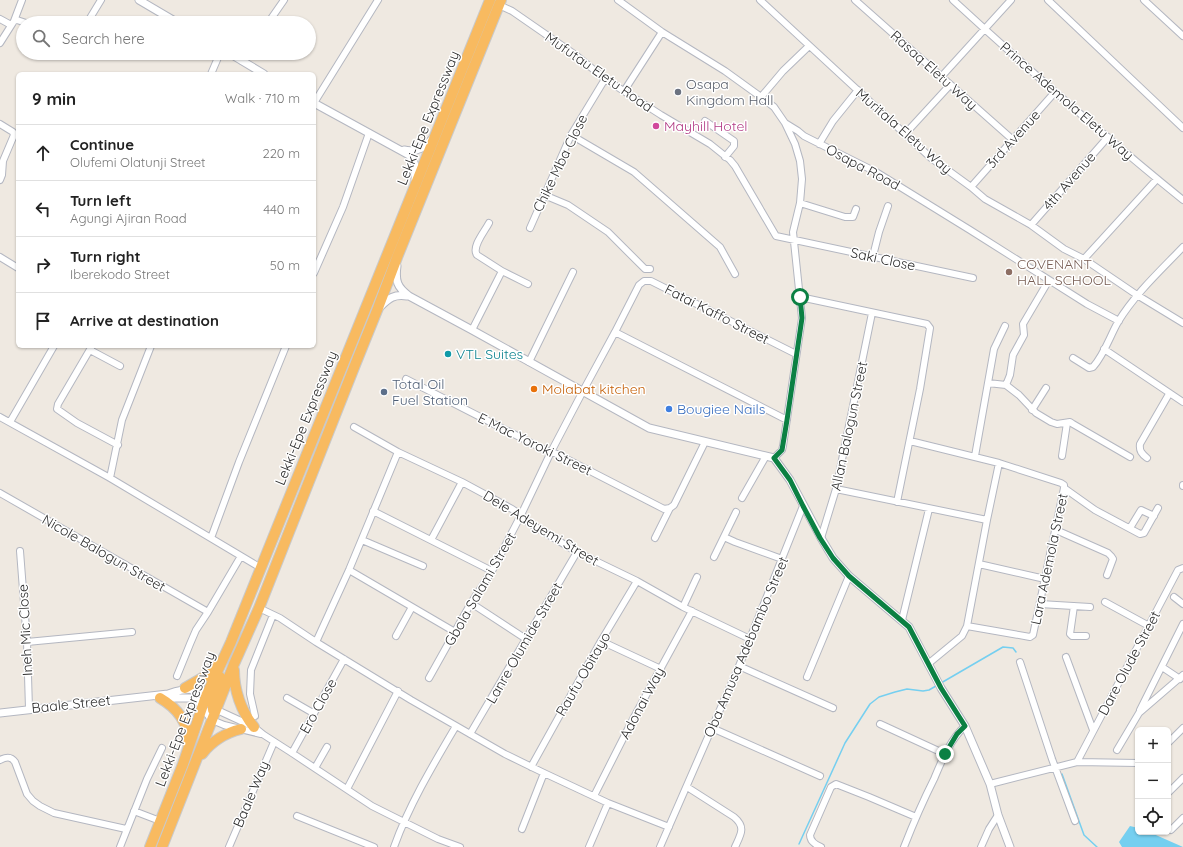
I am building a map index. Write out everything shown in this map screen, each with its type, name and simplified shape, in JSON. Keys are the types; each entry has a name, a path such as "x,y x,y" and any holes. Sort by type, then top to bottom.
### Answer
{"highway":[{"name":"Lekki-Epe Expressway","path":"212,703 231,642 439,128 497,2"},
{"name":"Lekki-Epe Expressway","path":"150,847 183,764 212,703 234,664 259,608 497,2"},
{"path":"169,831 171,816 206,721 207,713 212,703 218,682 242,622 243,612"},
{"path":"185,688 204,677 221,661 231,642"},
{"path":"234,664 234,679 238,698 244,712 254,727"},
{"path":"160,698 175,708 184,720 188,735 183,764"},
{"name":"Lekki-Epe Expressway","path":"162,847 194,766 207,713"},
{"path":"194,766 208,745 235,730 241,729"}],"street":[{"path":"0,44 12,23 22,0"},
{"path":"91,16 101,0"},
{"path":"139,0 166,16"},
{"path":"273,16 284,0"},
{"path":"316,100 378,0"},
{"name":"Osapa Road","path":"618,0 662,32 762,97 774,108 785,123 804,136 876,172 1119,322"},
{"name":"Muritala Eletu Way","path":"760,0 931,158 985,199 1031,225 1064,249 1084,259 1183,323"},
{"name":"Rasaq Eletu Way","path":"855,0 1012,140"},
{"name":"Prince Ademola Eletu Way","path":"953,0 1055,92 1183,200"},
{"path":"941,77 1011,0"},
{"path":"1048,0 1183,128"},
{"path":"1144,0 1183,36"},
{"name":"Mufutau Eletu Road","path":"497,2 578,56 605,79 710,144 726,156 734,166 776,236 794,239"},
{"path":"0,19 12,23 16,21"},
{"path":"624,91 662,32"},
{"path":"762,97 783,71 809,46"},
{"path":"212,72 217,60"},
{"path":"242,61 261,72"},
{"name":"Chike Mba Close","path":"530,228 571,135 605,79"},
{"path":"905,134 950,85"},
{"path":"819,144 833,121 858,90"},
{"name":"3rd Avenue","path":"971,187 1055,92"},
{"path":"316,104 402,150 412,158 416,167 412,195"},
{"path":"705,121 734,141 734,146 726,156"},
{"path":"774,458 782,450 802,318 793,232 800,203 802,179 800,161 795,144 785,123"},
{"path":"0,124 13,132 14,135 3,161 0,180"},
{"path":"402,150 413,151 422,148 433,138 439,128"},
{"path":"316,269 343,207 369,133"},
{"path":"571,135 640,177 720,247 735,274"},
{"path":"795,144 804,136"},
{"name":"4th Avenue","path":"1031,225 1108,137"},
{"path":"1084,259 1157,179"},
{"path":"544,195 568,205 608,232 645,269 650,269"},
{"path":"800,203 846,217 853,217 856,209"},
{"path":"873,256 888,206"},
{"path":"490,223 478,241 474,252 502,271 528,284"},
{"name":"Saki Close","path":"794,239 973,278"},
{"path":"1073,358 1089,368 1093,368 1119,322 1138,295 1183,247"},
{"path":"398,255 396,280 401,290 409,296 649,428 774,458 790,480 820,538 833,558 849,576 909,627 939,684 965,726 990,784 998,815 1010,847"},
{"path":"0,257 16,267"},
{"path":"472,330 502,271"},
{"path":"529,362 573,272"},
{"path":"1006,385 1010,375 1012,355 1024,337 1023,324 1049,280"},
{"name":"Fatai Kaffo Street","path":"639,286 644,281 650,281 796,354"},
{"name":"Gbola Salami Street","path":"429,678 471,603 492,571 551,452 639,286"},
{"path":"378,308 394,296 400,294 409,296"},
{"path":"800,297 927,324 930,328 910,441 897,502"},
{"name":"Allan Balogun Street","path":"820,538 836,489 872,313"},
{"path":"975,456 994,349 1005,326"},
{"path":"615,332 787,420"},
{"path":"10,422 53,348"},
{"path":"118,445 78,423 57,409 58,404 91,348 120,366"},
{"path":"110,478 122,420 150,348"},
{"path":"211,538 285,348"},
{"path":"1104,349 1183,402"},
{"name":"E Mac Yoroki Street","path":"406,379 542,450 557,454 667,508"},
{"path":"988,383 1006,385 1019,395 1032,410 1051,422 1057,424 1073,424 1130,457"},
{"path":"1032,410 1046,388"},
{"path":"1147,458 1141,452 1140,444 1169,394"},
{"path":"0,417 110,478 261,568"},
{"path":"1062,456 1067,423"},
{"name":"Dele Adeyemi Street","path":"354,427 398,452 462,482 521,515 529,523 577,552 637,581 683,607 750,639"},
{"name":"Lara Ademola Street","path":"910,441 975,456 1064,485 1056,530 1032,636 967,626"},
{"path":"655,538 667,508 674,505 705,442"},
{"path":"316,642 362,540 398,452"},
{"path":"742,498 766,456"},
{"path":"928,664 962,636 967,626 999,463"},
{"path":"431,540 462,482"},
{"path":"1064,488 1095,510 1140,534 1143,534 1158,508"},
{"path":"836,489 987,520"},
{"name":"Nicole Balogun Street","path":"0,493 208,612"},
{"name":"Oba Amusa Adebambo Street","path":"660,847 739,666 803,506"},
{"path":"902,620 929,509"},
{"path":"1130,528 1141,510 1154,516"},
{"path":"373,511 492,571"},
{"path":"714,557 736,512"},
{"path":"1056,530 1108,553 1113,559 1107,575"},
{"path":"724,537 782,559"},
{"path":"362,540 423,566"},
{"name":"Ineh Mic Close","path":"20,552 27,642 29,709"},
{"name":"Lanre Olumide Street","path":"470,734 577,552"},
{"path":"177,676 196,630 241,556"},
{"path":"979,564 1045,579"},
{"name":"Dare Olude Street","path":"1077,762 1178,570 1183,568"},
{"path":"349,570 456,632"},
{"path":"807,677 849,576"},
{"path":"683,607 697,577"},
{"name":"Raufu Obitayo","path":"531,767 637,581"},
{"path":"1174,597 1183,604"},
{"path":"1105,602 1149,626"},
{"path":"471,603 526,639"},
{"path":"1040,604 1090,607"},
{"path":"1074,606 1070,634 1072,636 1086,636"},
{"path":"396,636 412,607"},
{"path":"259,608 280,618 344,659 505,754 608,803 669,827"},
{"name":"Adonai Way","path":"594,796 633,719 692,611"},
{"path":"255,716 250,694 251,670 273,614"},
{"path":"1117,750 1139,713 1183,624"},
{"path":"27,642 132,632"},
{"path":"602,641 660,669"},
{"path":"1066,657 1093,730"},
{"name":"Ero Close","path":"292,753 344,659"},
{"path":"1020,662 1075,820"},
{"path":"739,666 833,708"},
{"path":"1139,713 1181,677 1162,667"},
{"path":"143,696 168,694 185,688 193,690 212,703 254,727 274,742 372,806 460,847"},
{"path":"347,789 398,691"},
{"path":"143,696 160,698 193,698 197,700 207,713 224,725 264,735"},
{"name":"Baale Street","path":"0,713 143,696"},
{"path":"287,698 313,713"},
{"path":"880,724 945,754"},
{"path":"394,847 404,822 456,726"},
{"path":"904,847 945,754 957,734 965,726"},
{"path":"712,728 820,776"},
{"path":"1171,740 1183,728"},
{"name":"Baale Way","path":"229,847 274,742"},
{"path":"315,768 327,747"},
{"path":"120,847 126,829 162,748"},
{"path":"0,760 9,757 12,758 28,794 33,801 40,806 54,813 126,829"},
{"path":"990,784 1077,762 1135,763"},
{"path":"522,829 544,773"},
{"path":"1171,791 1182,782"},
{"path":"821,847 812,842 810,836 831,788 836,784 916,817"},
{"path":"687,787 734,816 740,822 742,830 735,847"},
{"path":"589,847 608,803"},
{"path":"134,811 160,821"},
{"path":"981,847 989,829 998,815"},
{"path":"298,816 374,847"},
{"path":"1171,830 1183,818"}],"water":[{"path":"1130,826 1135,827 1135,835 1156,835 1183,847 1122,847 1119,842"}],"waterway":[{"path":"941,683 1003,647 1013,648 1016,652"},
{"path":"799,844 845,743 870,704 879,697 895,692 907,689 923,691 929,690 936,686"},
{"path":"1062,774 1084,835 1097,847"}],"place":[{"name":"Osapa Kingdom Hall","path":"678,92"},
{"name":"Mayhill Hotel","path":"656,126"},
{"name":"COVENANT HALL SCHOOL","path":"1009,272"},
{"name":"VTL Suites","path":"448,354"},
{"name":"Molabat kitchen","path":"534,389"},
{"name":"Total Oil Fuel Station","path":"384,392"},
{"name":"Bougiee Nails","path":"669,409"}],"route":[{"path":"800,297 802,318 800,336 796,354 783,446 782,450 774,458 790,480 820,538 833,558 849,576 909,627 941,688 965,726 957,734 945,754"}]}
